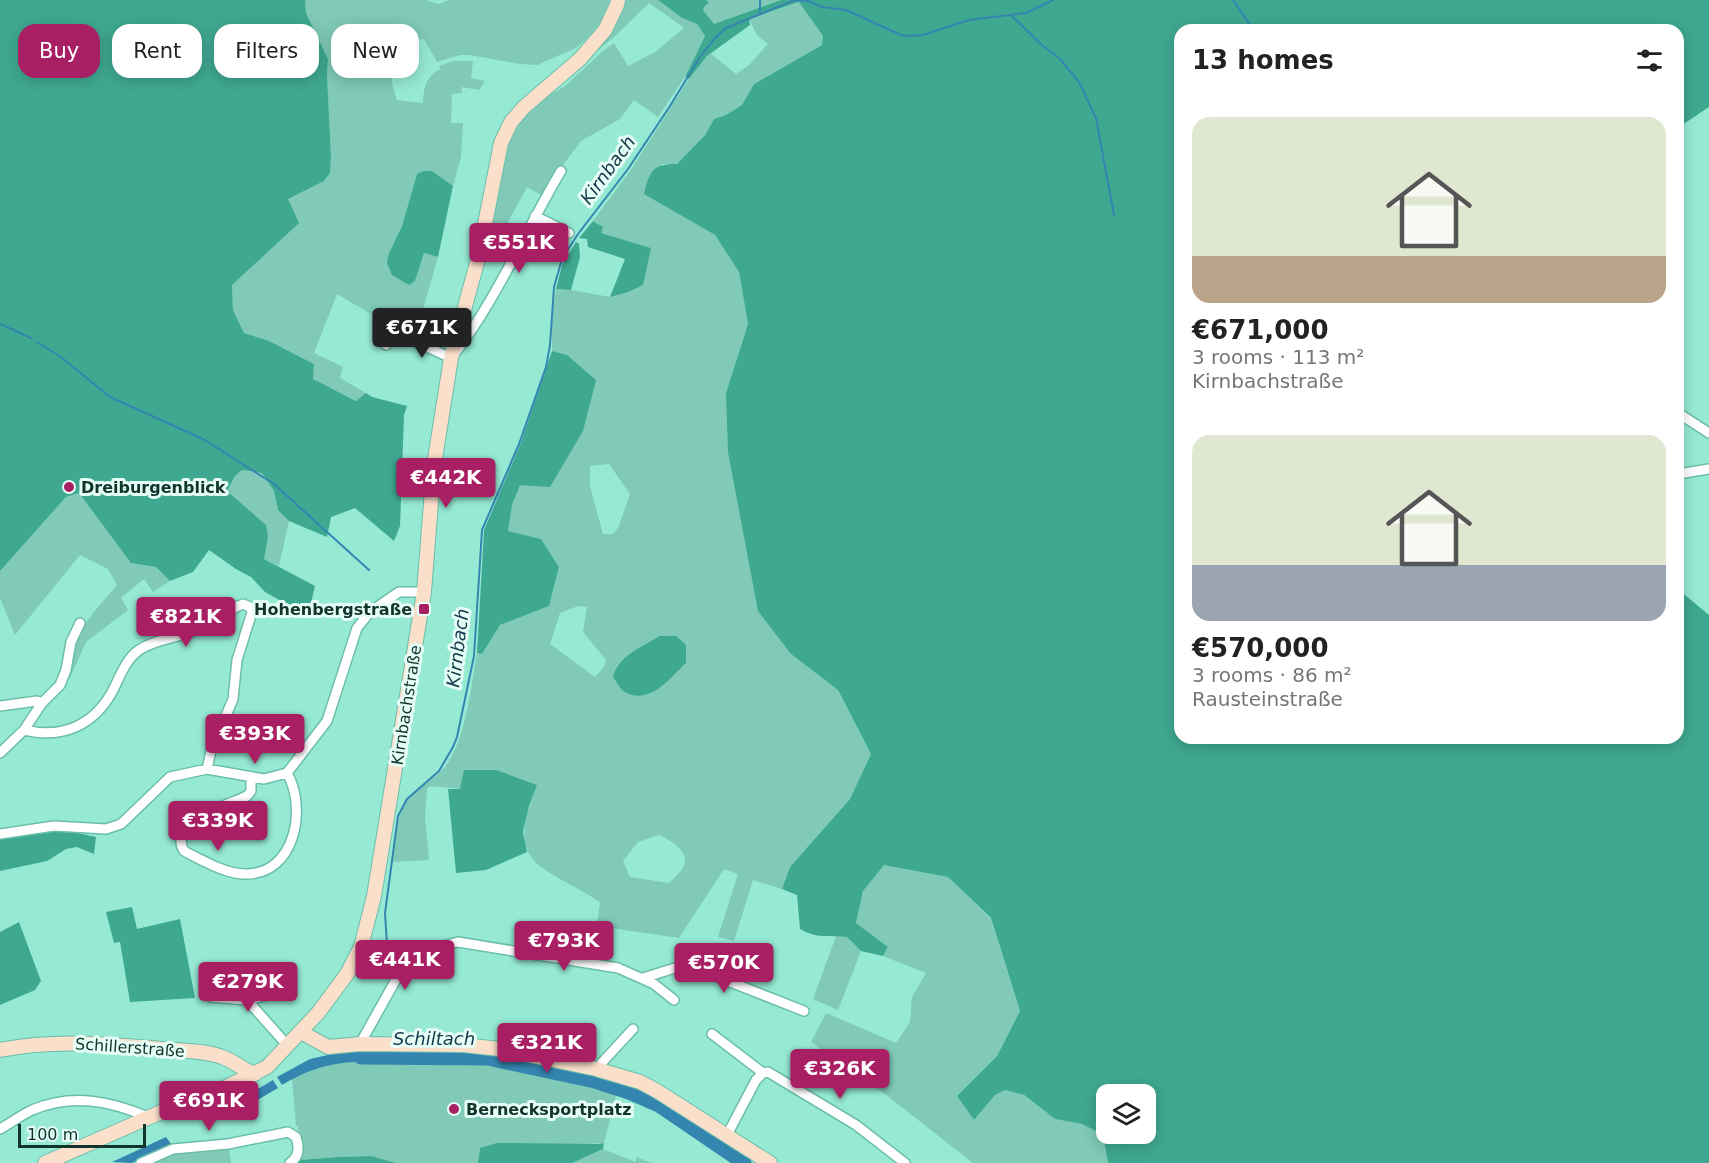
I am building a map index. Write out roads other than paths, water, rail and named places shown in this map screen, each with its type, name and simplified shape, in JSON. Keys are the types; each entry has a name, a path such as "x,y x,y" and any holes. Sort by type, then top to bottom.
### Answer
{"main road":[{"name":"Kirnbachstraße","path":"45,1163 148,1117 226,1087 267,1067 318,1012 347,974 361,947 374,896 424,592 434,465 451,358 478,259 498,155 511,122 532,100 580,59 604,30 618,0"},
{"path":"301,1032 328,1047 360,1044 463,1045 500,1049 596,1069 640,1082 657,1091 770,1163"},
{"name":"Schillerstraße","path":"0,1050 45,1043 86,1043 200,1052 222,1057 243,1070 255,1074"}],"street":[{"path":"386,345 390,336 399,334 451,358 469,334 561,171"},
{"path":"535,216 569,233"},
{"path":"1684,417 1709,433"},
{"path":"1684,473 1709,469"},
{"path":"0,834 54,826 106,829 114,827 121,824 170,777 207,769 264,779 286,772 327,721 357,628 370,612 399,592 424,592"},
{"path":"24,730 55,733 89,720 101,708 129,659 140,650 151,644 200,629 230,609 243,604 250,607 252,612 237,660 233,699 211,752 207,769"},
{"path":"0,753 24,730 42,703 60,685 66,670 71,642 80,624"},
{"path":"0,706 37,701 42,703"},
{"path":"251,778 251,791 247,796 191,823 183,832 181,846 184,851 239,873 262,871 276,863 290,843 297,818 292,782 286,772"},
{"path":"360,1044 399,974 416,958 428,951 458,942 618,968 643,978 674,1000"},
{"path":"643,978 675,968 692,967 804,1011"},
{"path":"211,997 248,1000 281,992"},
{"path":"248,1000 288,1046"},
{"path":"596,1069 633,1029"},
{"path":"712,1034 763,1073"},
{"path":"226,1087 236,1072 231,1062"},
{"path":"726,1137 756,1080 763,1073 768,1072 856,1125 905,1163"},
{"path":"0,1116 3,1127 31,1111 54,1103 86,1100 120,1105 148,1117"},
{"path":"141,1163 173,1149 228,1144 288,1132 296,1137 298,1147 298,1155 290,1163"}],"waterway":[{"path":"760,0 760,12"},
{"name":"Kirnbach","path":"389,975 385,913 398,816 407,799 439,771 457,737 474,656 482,530 519,444 546,367 554,287 562,259 578,234 628,169 700,57 726,28 795,0 846,10 901,35 923,35 969,20 1026,13 1053,0"},
{"path":"1233,0 1249,24"},
{"path":"1011,15 1060,59 1079,82 1096,118 1114,215"},
{"path":"0,324 31,338"},
{"path":"37,342 61,357 110,397 203,439 274,484 369,570"},
{"name":"Schiltach","path":"361,1057 488,1058 595,1081 659,1105 744,1163"}],"place":[{"name":"Dreiburgenblick","path":"69,487"},
{"name":"Hohenbergstraße","path":"424,609"},
{"name":"Bernecksportplatz","path":"454,1109"}]}
